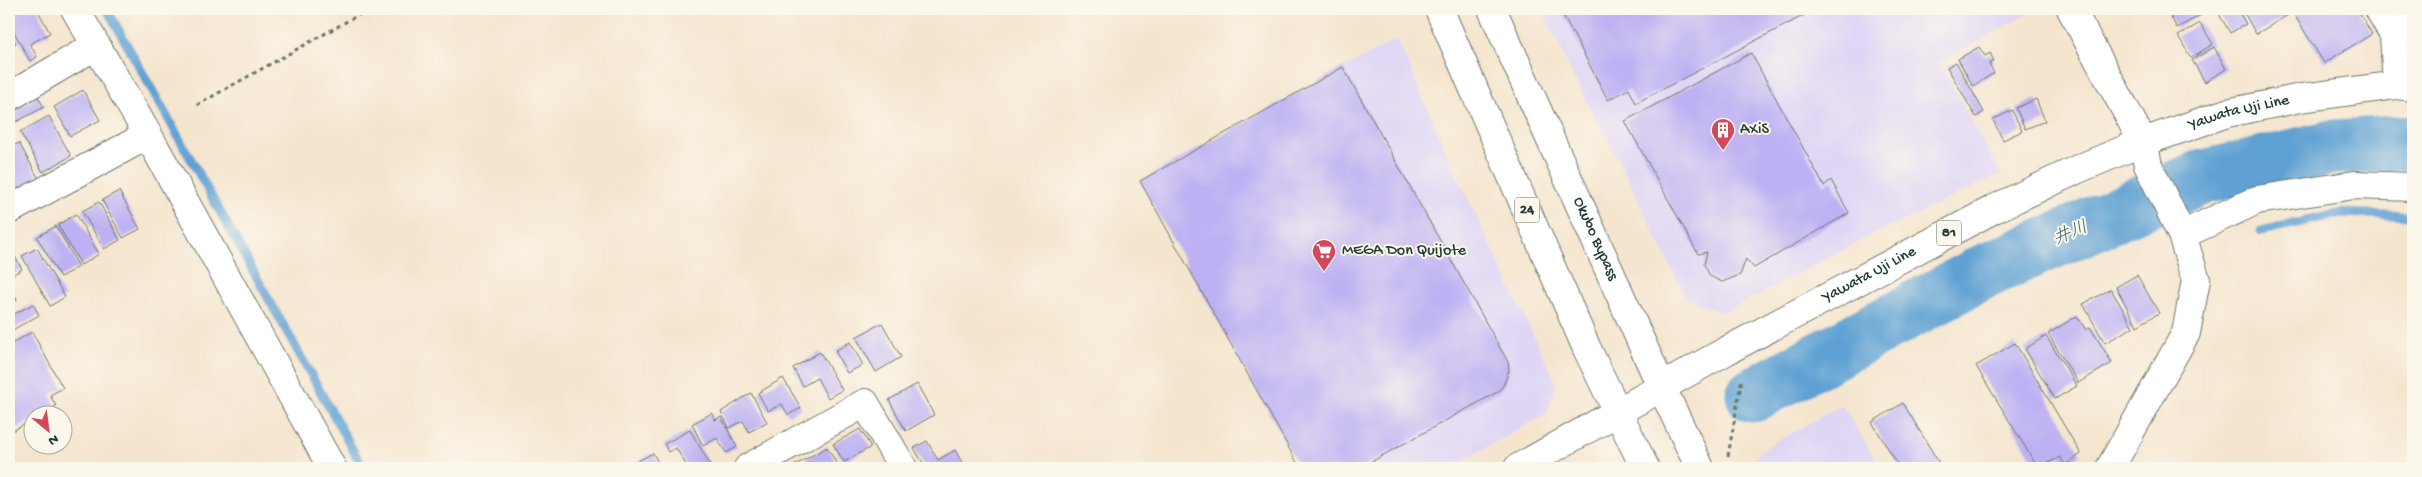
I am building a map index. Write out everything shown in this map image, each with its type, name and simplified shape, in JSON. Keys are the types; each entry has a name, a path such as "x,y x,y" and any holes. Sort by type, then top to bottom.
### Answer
{"main road":[{"path":"75,9 148,135 332,468"},
{"name":"24","path":"1439,9 1616,412 1644,468"},
{"name":"Okubo Bypass","path":"1492,9 1661,386 1700,468"},
{"path":"2071,9 2146,153 2182,235 2196,280 2186,333 2110,468"},
{"path":"2379,9 2404,29 2405,86"},
{"path":"9,97 95,46"},
{"name":"Yawata Uji Line","path":"1518,468 1661,386 1994,210 2146,153 2227,113 2301,98 2405,86"},
{"path":"9,210 148,135"},
{"path":"2182,235 2257,200 2354,185 2413,187"},
{"path":"748,468 866,403 903,468"}],"path":[{"path":"197,105 369,9"},
{"path":"1730,463 1728,453 1742,378"}],"shaded area":[{"path":"1542,9 2036,9 1939,63 2001,174 1862,240 1723,313 1686,298 1624,170 1571,72"},
{"name":"MEGA Don Quijote","path":"1397,39 1451,163 1556,383 1547,413 1450,468 1300,468 1140,181"},
{"path":"1842,405 1881,468 1750,468 1761,450"}],"building":[{"path":"9,9 37,9 50,33 30,44 37,57 30,61 9,23"},
{"path":"1560,9 1816,9 1636,103 1629,89 1608,100"},
{"path":"2166,9 2212,9 2177,28"},
{"path":"2216,9 2237,9 2246,24 2230,33"},
{"path":"2242,9 2294,9 2295,11 2256,34"},
{"path":"2307,9 2357,9 2372,34 2324,63 2295,16"},
{"path":"2200,23 2213,44 2191,58 2178,36"},
{"path":"9,29 16,43 9,47"},
{"path":"1979,47 1985,56 1990,53 1994,61 1989,64 1994,73 1973,86 1958,59"},
{"path":"2214,47 2226,69 2205,82 2192,60"},
{"name":"AXiS","path":"1751,53 1824,186 1831,180 1849,213 1754,268 1746,259 1740,275 1722,282 1710,276 1704,264 1707,252 1698,254 1625,121"},
{"path":"1956,62 1984,112 1976,117 1947,67"},
{"name":"MEGA Don Quijote","path":"1343,67 1508,362 1509,370 1504,384 1499,391 1360,468 1300,468 1140,181"},
{"path":"83,90 100,120 70,136 54,107"},
{"path":"38,97 44,107 16,122 11,112"},
{"path":"2036,99 2045,121 2025,129 2016,108"},
{"path":"2012,110 2022,131 2003,140 1993,120"},
{"path":"49,116 71,156 43,172 20,132"},
{"path":"19,143 39,179 13,193 9,186 9,148"},
{"path":"119,191 140,229 123,238 102,200"},
{"path":"99,202 120,240 104,249 82,211"},
{"path":"76,214 99,254 81,265 58,225"},
{"path":"56,226 79,267 60,277 37,237"},
{"path":"37,248 65,297 50,306 22,256"},
{"path":"12,251 22,269 9,277 9,253"},
{"path":"2137,275 2159,313 2137,326 2116,287"},
{"path":"9,285 17,300 9,304"},
{"path":"2111,289 2133,327 2105,343 2083,304"},
{"path":"33,304 39,315 9,332 9,317"},
{"path":"2077,316 2086,330 2090,327 2112,363 2078,383 2048,334"},
{"path":"882,323 901,357 876,372 856,337"},
{"path":"32,332 63,388 50,395 55,404 22,404 22,426 9,433 9,345"},
{"path":"2046,336 2077,386 2055,399 2025,349"},
{"path":"850,342 863,365 847,373 835,351"},
{"path":"2015,343 2081,454 2065,465 2060,457 2038,468 1976,366"},
{"path":"820,352 842,390 828,398 817,378 803,386 793,368"},
{"path":"783,378 801,408 788,415 782,404 768,411 758,393"},
{"path":"917,384 934,415 906,431 889,400"},
{"path":"751,393 767,422 749,432 743,421 729,428 721,412"},
{"path":"1903,403 1942,468 1900,468 1872,422"},
{"path":"712,413 715,420 721,417 737,447 726,453 717,438 703,446 692,424"},
{"path":"860,429 871,447 844,462 833,444"},
{"path":"690,430 712,468 688,468 676,448 668,452 664,444"},
{"path":"927,441 938,460 955,450 965,468 926,468 914,448"},
{"path":"827,447 838,466 790,468"},
{"path":"653,453 661,468 637,468 634,463"}],"waterway":[{"path":"107,9 363,468"},
{"name":"井川","path":"1753,395 1983,272 2199,178 2333,147 2413,142"},
{"path":"2261,231 2342,213 2413,216"}],"place":[{"name":"AXiS","path":"1723,151"},
{"name":"MEGA Don Quijote","path":"1324,272"}]}
